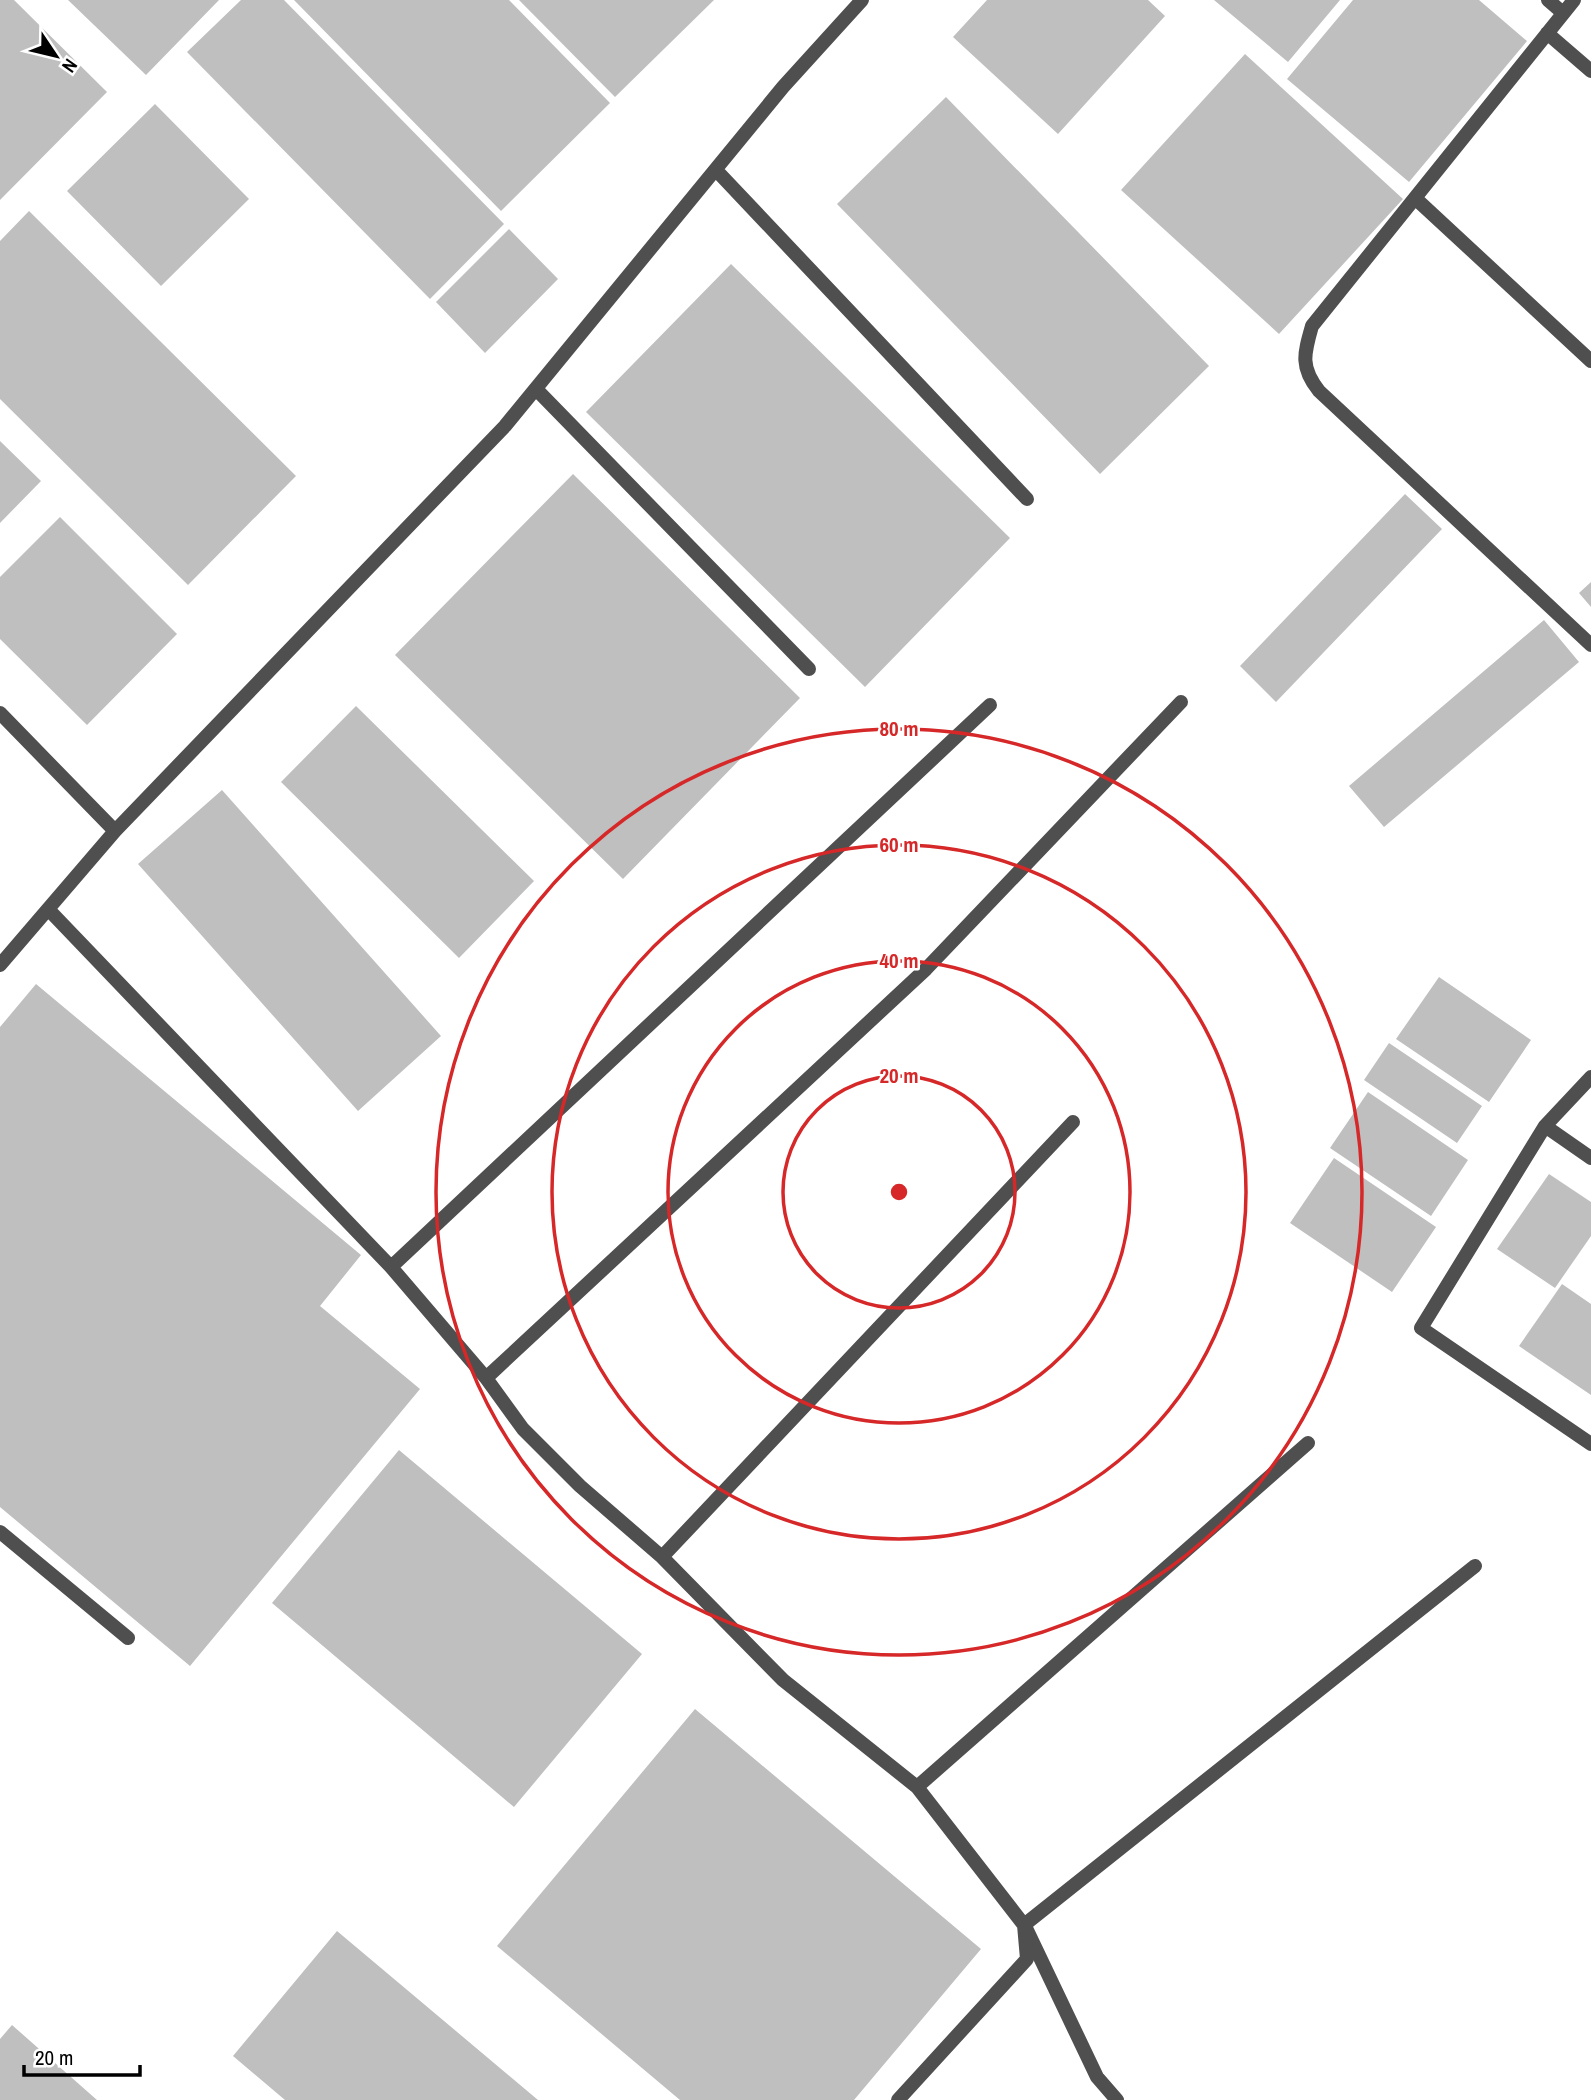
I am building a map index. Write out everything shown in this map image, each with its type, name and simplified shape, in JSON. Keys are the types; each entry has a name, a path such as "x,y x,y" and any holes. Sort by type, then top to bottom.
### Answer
{"street":[{"path":"0,965 115,831 505,426 783,87 862,0"},
{"path":"1548,0 1563,13"},
{"path":"1574,0 1312,326 1305,351 1307,372 1320,391 1591,645"},
{"path":"1547,33 1591,71"},
{"path":"716,170 1027,499"},
{"path":"1415,198 1591,361"},
{"path":"536,389 809,669"},
{"path":"485,1378 926,969 1181,702"},
{"path":"391,1267 990,705"},
{"path":"0,713 115,831"},
{"path":"48,909 391,1267 485,1378 523,1429 580,1486 662,1557 783,1681 917,1787 1024,1925 1097,2077 1116,2100"},
{"path":"1591,1077 1545,1126 1421,1328 1591,1444"},
{"path":"662,1557 1073,1122"},
{"path":"1545,1126 1591,1158"},
{"path":"917,1787 1308,1443"},
{"path":"0,1532 128,1638"},
{"path":"1024,1925 1475,1566"},
{"path":"898,2100 1027,1959 1024,1925"}],"building":[{"path":"0,0 14,0 107,92 0,200"},
{"path":"68,0 219,0 146,75"},
{"path":"241,0 284,0 504,224 430,299 187,52"},
{"path":"294,0 509,0 610,103 501,211"},
{"path":"519,0 714,0 615,97"},
{"path":"987,0 1148,0 1165,16 1058,134 953,37"},
{"path":"1214,0 1340,0 1288,62"},
{"path":"1353,0 1479,0 1527,41 1409,182 1287,79"},
{"path":"1245,54 1403,199 1279,334 1121,190"},
{"path":"946,97 1209,366 1100,474 837,204"},
{"path":"155,104 249,199 161,286 67,191"},
{"path":"29,211 296,476 188,585 0,399 0,241"},
{"path":"509,229 558,279 485,353 436,302"},
{"path":"731,264 1010,538 865,687 586,412"},
{"path":"0,441 41,481 0,523"},
{"path":"573,474 800,698 623,879 395,655"},
{"path":"1405,494 1442,529 1276,702 1240,666"},
{"path":"60,517 177,634 87,725 0,639 0,577"},
{"path":"1591,582 1591,607 1579,593"},
{"path":"1544,620 1579,662 1384,827 1349,786"},
{"path":"356,706 534,881 459,958 281,782"},
{"path":"222,790 441,1036 358,1111 138,864"},
{"path":"1439,977 1531,1040 1489,1102 1396,1039"},
{"path":"36,984 361,1255 320,1306 420,1389 190,1666 0,1507 0,1027"},
{"path":"1389,1043 1482,1106 1457,1143 1364,1080"},
{"path":"1368,1092 1468,1160 1431,1216 1330,1148"},
{"path":"1334,1158 1436,1227 1392,1292 1290,1223"},
{"path":"1549,1174 1591,1202 1591,1236 1555,1288 1497,1249"},
{"path":"1562,1284 1591,1304 1591,1395 1519,1346"},
{"path":"399,1450 642,1654 514,1807 272,1603"},
{"path":"695,1709 981,1949 854,2100 680,2100 497,1946"},
{"path":"337,1931 538,2100 285,2100 233,2056"},
{"path":"12,2025 97,2100 0,2100 0,2039"}]}
